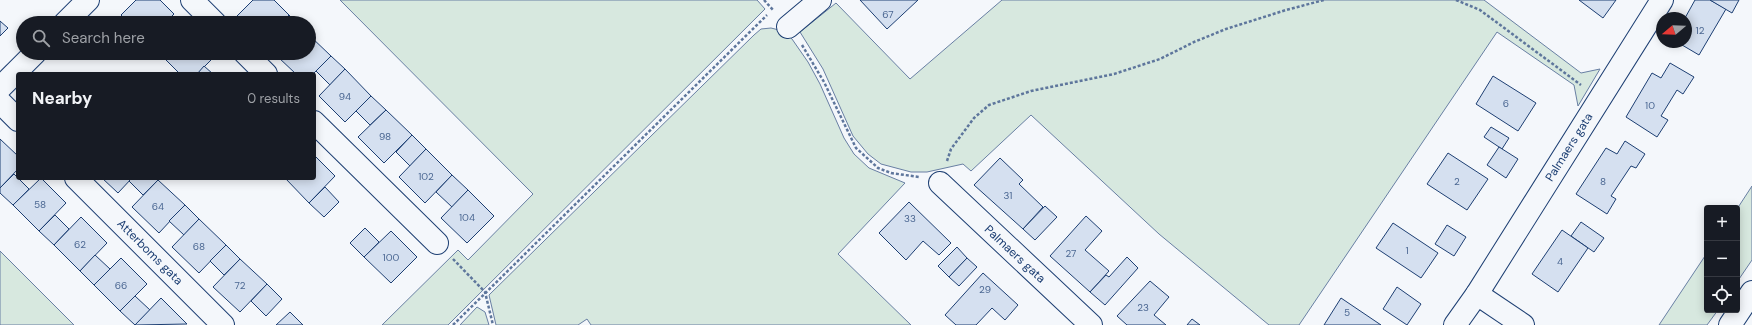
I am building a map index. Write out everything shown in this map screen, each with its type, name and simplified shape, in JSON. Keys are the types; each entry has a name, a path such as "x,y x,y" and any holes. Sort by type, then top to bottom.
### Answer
{"street":[{"path":"72,16 88,0"},
{"path":"192,0 208,16"},
{"path":"788,27 820,0"},
{"name":"Palmaers gata","path":"1455,325 1477,294 1662,0"},
{"path":"0,88 28,60"},
{"path":"252,60 264,72"},
{"path":"0,102 16,118"},
{"path":"316,124 437,243"},
{"name":"Atterboms gata","path":"78,180 223,325"},
{"name":"Palmaers gata","path":"940,183 1091,325"},
{"path":"1730,325 1752,292"},
{"path":"1477,294 1523,325"}],"path":[{"path":"764,0 788,27 815,65 856,148 878,168 891,173 922,177 940,183 951,150 974,118 989,105 1031,91 1114,74 1160,59 1194,42 1226,29 1324,0"},
{"path":"1456,0 1480,10 1600,98"},
{"path":"453,325 773,9"},
{"path":"437,243 485,292 493,325"}],"shaded area":[{"path":"340,0 757,0 765,9 448,325 382,325 458,250 468,260 533,194"},
{"path":"1002,0 1484,0 1581,73 1600,69 1578,106 1574,85 1497,32 1299,325 1269,325 1159,234 1031,115 971,171 963,164 927,172 911,172 881,164 868,154 853,136 823,69 800,32 836,3 910,79"},
{"path":"771,28 783,31 792,39 808,62 820,84 844,138 854,154 869,168 905,183 838,254 911,325 591,325 587,319 578,325 496,325 489,295 754,35 761,29"},
{"path":"1752,186 1752,260 1740,278 1740,205"},
{"path":"0,251 74,325 0,325"},
{"path":"1704,258 1704,313 1716,313 1707,325 1659,325"},
{"path":"477,307 485,312 489,325 460,325"}],"building":[{"path":"136,0 160,0 174,14 172,16 121,15"},
{"path":"253,0 274,0 289,15 288,16 237,16"},
{"path":"860,0 918,0 887,29"},
{"path":"1579,0 1616,0 1603,18"},
{"path":"1695,0 1710,0 1726,9 1699,55 1687,48 1692,48 1692,12 1688,12"},
{"path":"1710,0 1739,0 1732,13"},
{"path":"0,21 8,28 0,36"},
{"path":"316,42 331,56 315,72 294,72 281,60 316,60"},
{"path":"331,56 345,69 330,85 316,71"},
{"path":"166,60 211,60 199,72 178,72"},
{"path":"1670,63 1694,77 1683,94 1677,90 1661,116 1668,120 1657,137 1626,117 1652,73 1661,78"},
{"path":"204,66 211,72 199,72"},
{"path":"345,69 371,96 345,122 319,96"},
{"path":"1493,76 1536,103 1518,131 1476,104"},
{"path":"371,96 386,110 370,125 356,111"},
{"path":"386,110 412,135 384,163 358,137"},
{"path":"1491,127 1509,138 1502,149 1484,137"},
{"path":"412,135 426,149 410,166 396,152"},
{"path":"0,139 16,154 16,171 0,188"},
{"path":"1625,141 1645,154 1636,168 1631,166 1611,196 1616,199 1607,214 1576,194 1606,148 1617,154"},
{"path":"1499,147 1518,159 1506,178 1487,165"},
{"path":"426,149 452,175 425,203 399,177"},
{"path":"1448,153 1488,179 1467,210 1427,184"},
{"path":"316,157 335,176 309,203 287,180 316,180"},
{"path":"1000,158 1023,180 1019,184 1043,207 1023,229 974,185"},
{"path":"14,174 16,176 16,180 20,180 29,189 13,205 0,193 0,188"},
{"path":"452,175 468,190 452,207 436,192"},
{"path":"39,180 43,180 66,203 39,231 13,205"},
{"path":"104,180 130,180 118,193"},
{"path":"130,180 158,180 143,195 129,181"},
{"path":"158,180 185,205 159,233 132,207"},
{"path":"325,187 339,202 324,217 309,203"},
{"path":"468,190 494,216 467,243 441,218"},
{"path":"909,202 951,243 939,255 923,241 906,260 879,233"},
{"path":"185,205 199,219 184,235 169,221"},
{"path":"1045,206 1057,217 1035,240 1023,229"},
{"path":"55,215 69,229 54,245 39,231"},
{"path":"1086,216 1102,231 1085,250 1109,271 1090,292 1050,256"},
{"path":"81,217 107,243 80,271 54,245"},
{"path":"199,219 226,245 199,273 172,247"},
{"path":"1581,222 1604,238 1594,252 1571,236"},
{"path":"1393,223 1438,253 1421,278 1376,248"},
{"path":"1447,225 1466,237 1454,256 1435,244"},
{"path":"365,228 379,242 364,257 350,243"},
{"path":"1562,230 1588,248 1558,292 1532,274"},
{"path":"391,231 417,257 391,283 364,257"},
{"path":"226,245 240,259 224,275 210,261"},
{"path":"957,247 967,258 949,277 938,266"},
{"path":"95,255 110,269 94,285 80,271"},
{"path":"1127,257 1138,268 1105,305 1090,292 1106,275 1109,277"},
{"path":"121,258 147,284 120,311 94,285"},
{"path":"967,258 977,267 959,286 949,277"},
{"path":"240,259 267,284 240,312 213,287"},
{"path":"983,273 1018,305 1005,320 992,308 976,325 956,325 945,315"},
{"path":"1150,281 1169,297 1154,315 1166,325 1127,325 1117,316"},
{"path":"267,284 282,299 266,316 251,301"},
{"path":"1397,287 1421,304 1407,325 1383,309"},
{"path":"135,296 150,310 135,325 120,311"},
{"path":"161,298 187,324 135,325"},
{"path":"1341,298 1381,325 1324,325"},
{"path":"290,312 303,325 276,325"},
{"path":"1192,319 1200,325 1187,325"}]}
